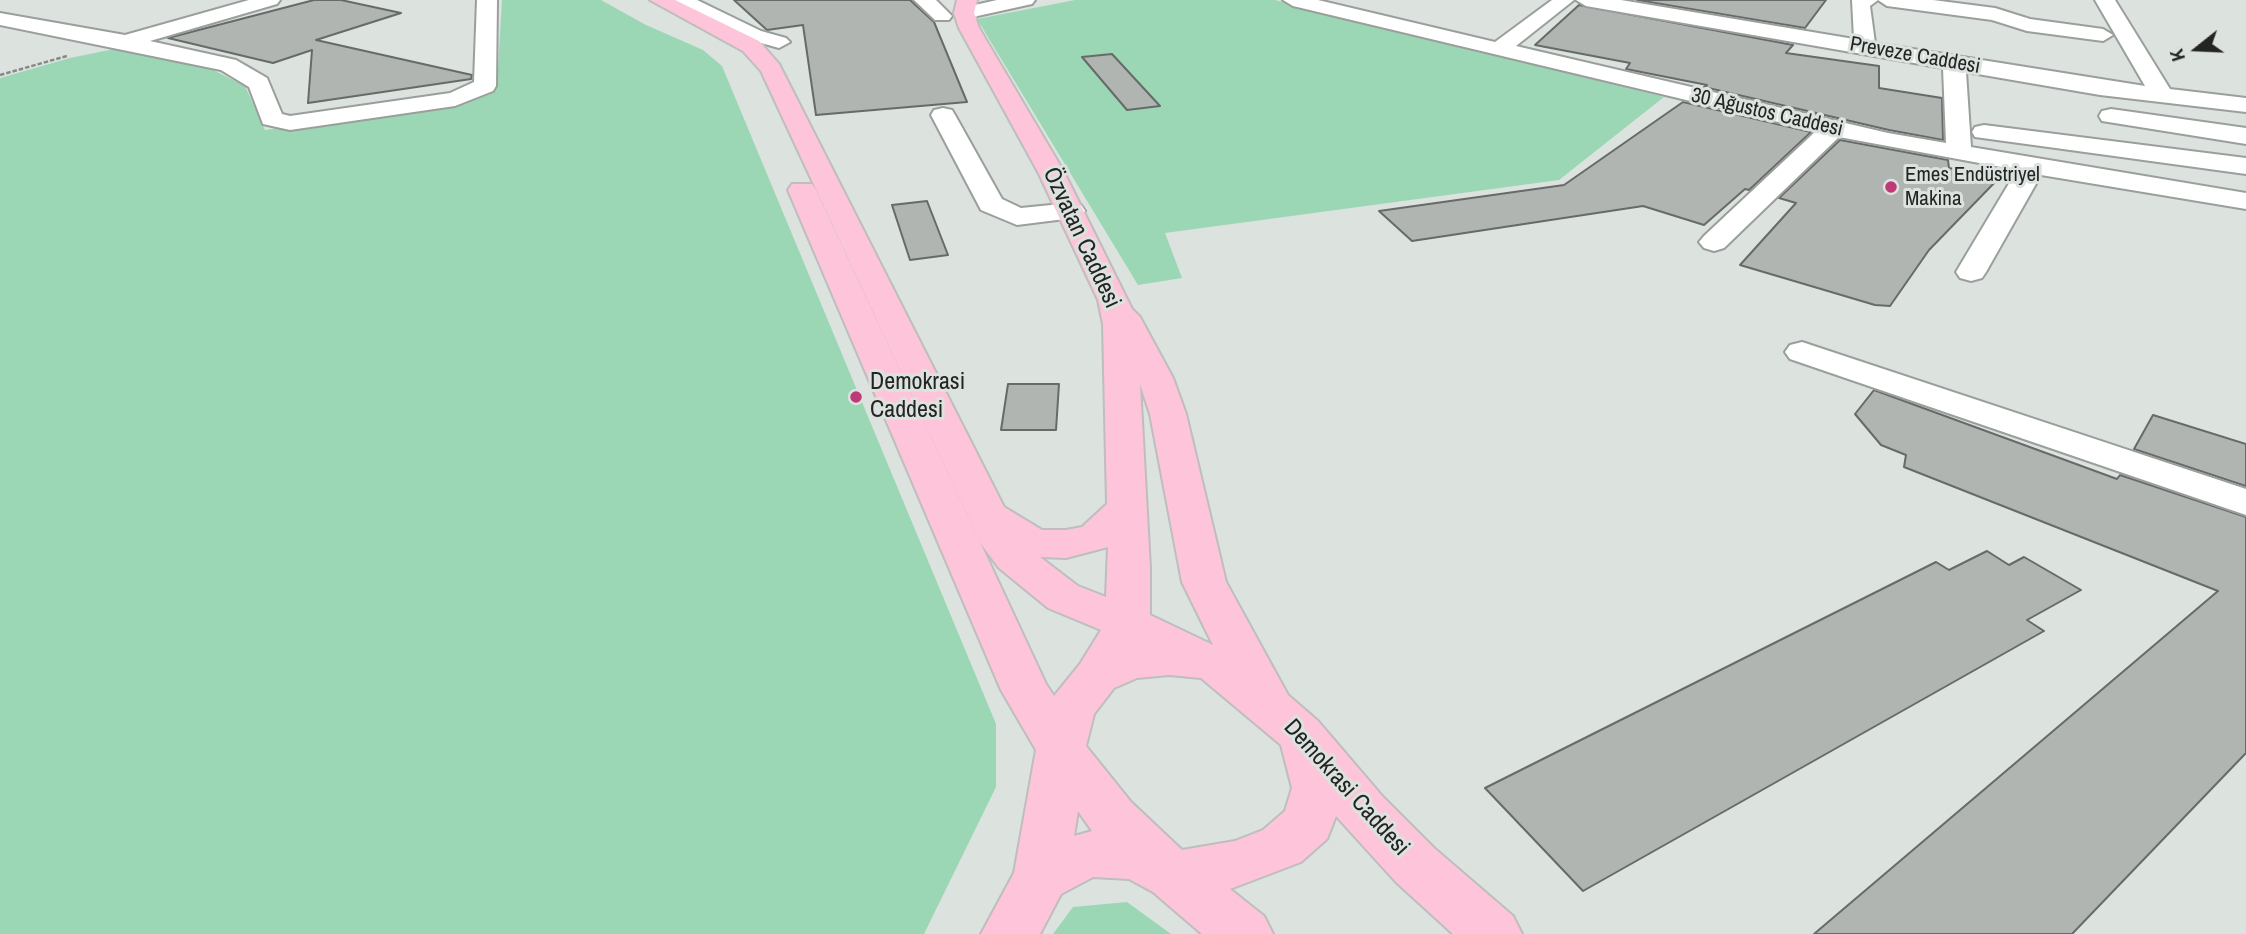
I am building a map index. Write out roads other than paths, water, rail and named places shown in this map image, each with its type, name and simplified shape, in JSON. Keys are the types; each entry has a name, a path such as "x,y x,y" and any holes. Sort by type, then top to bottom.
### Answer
{"main road":[{"path":"632,0 728,49 749,70 1025,690 1063,753 1112,817 1172,875 1244,934"},
{"name":"Demokrasi Caddesi","path":"660,0 740,40 763,57 1002,544 1028,570 1071,602 1127,623 1217,666 1288,722 1364,812 1415,865 1493,934"},
{"name":"Özvatan Caddesi","path":"958,10 1070,211 1114,300 1119,324 1127,508 1127,623"},
{"path":"1041,877 1088,854 1136,856 1172,875 1239,864 1282,846 1308,823 1318,788 1288,722 1220,617 1204,582 1168,414 1156,378 1114,300"},
{"path":"989,515 1028,540 1047,545 1096,537 1127,508"},
{"path":"1010,934 1041,877 1063,753 1064,730 1072,707 1097,676 1127,623"},
{"path":"1097,676 1131,662 1169,658 1217,666"}],"street":[{"path":"126,42 270,0"},
{"path":"0,19 126,42 228,65 259,83 272,119 290,123 455,99 485,86 486,0"},
{"path":"681,0 754,35 779,41"},
{"path":"924,0 958,10 1025,0"},
{"name":"30 Ağustos Caddesi","path":"1293,0 1833,129 1958,139 2033,166 2246,201"},
{"path":"1499,49 1564,0"},
{"name":"Preveze Caddesi","path":"1586,0 2100,88 2246,105"},
{"path":"1865,48 1860,3 1868,0"},
{"path":"1887,0 1995,14 2026,25 2103,35"},
{"path":"2105,0 2162,95"},
{"path":"1954,63 1958,139 2246,166"},
{"path":"943,115 991,204 1017,217 1070,211"},
{"path":"2111,116 2246,136"},
{"path":"1714,242 1833,129"},
{"path":"1971,272 2033,166"},
{"path":"1802,352 2246,503"}],"place":[{"name":"Emes Endüstriyel Makina","path":"1891,187"},
{"name":"Demokrasi Caddesi","path":"856,397"}]}
